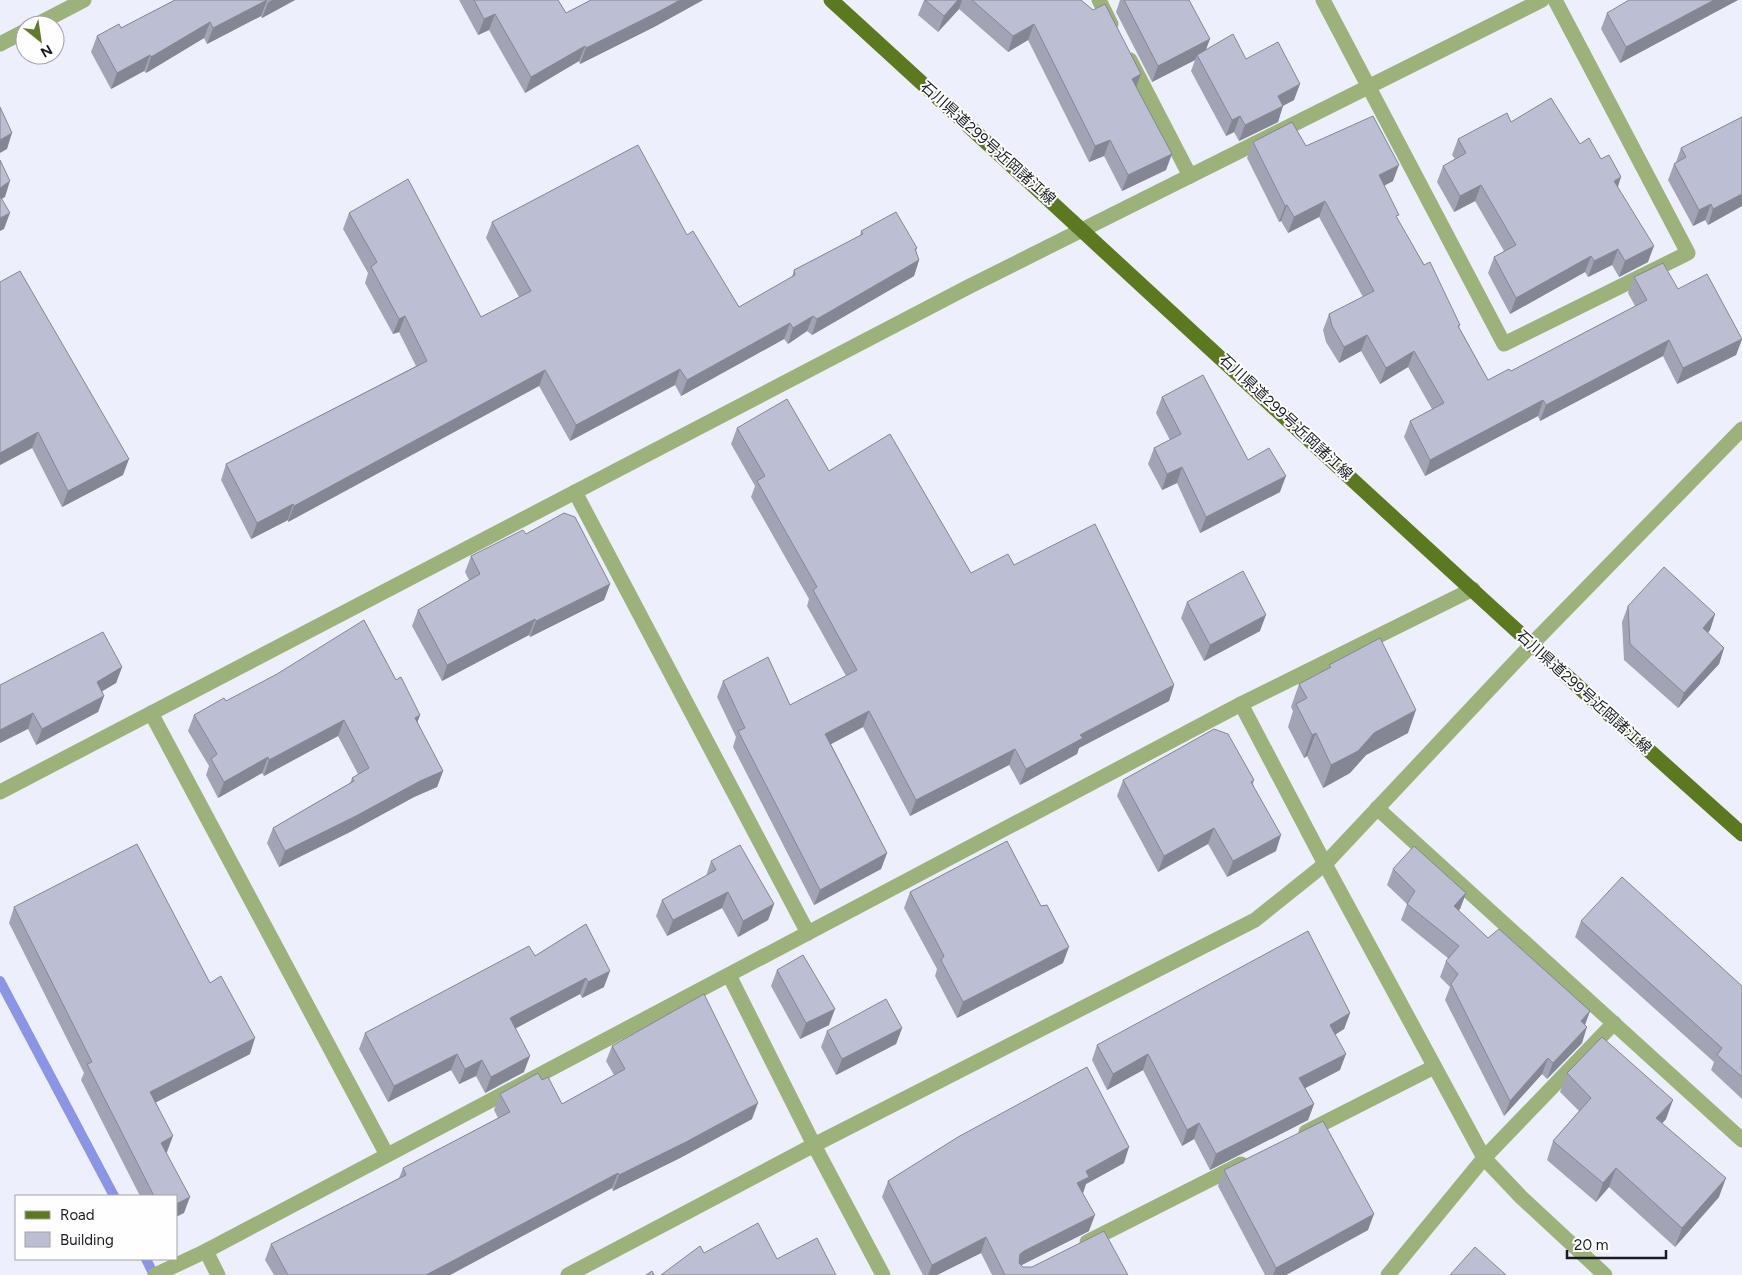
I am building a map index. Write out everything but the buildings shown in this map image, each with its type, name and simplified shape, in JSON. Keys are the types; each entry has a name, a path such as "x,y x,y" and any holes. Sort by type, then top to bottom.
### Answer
{"main road":[{"name":"石川県道299号近岡諸江線","path":"830,0 1083,230 1531,645 1742,834"}],"street":[{"path":"55,15 84,0"},
{"path":"1099,0 1190,176"},
{"path":"1323,0 1504,344 1688,253 1555,0"},
{"path":"0,792 1083,230 1542,0"},
{"path":"0,44 15,36"},
{"path":"568,1275 814,1144 1255,920 1324,864 1531,645 1742,429"},
{"path":"575,492 808,933"},
{"path":"160,1273 206,1251 1241,704 1473,590"},
{"path":"1241,704 1324,864 1484,1158 1521,1197 1605,1275"},
{"path":"151,713 387,1155"},
{"path":"1377,808 1742,1140"},
{"path":"729,975 814,1144 883,1275"},
{"path":"1388,1275 1484,1158 1614,1024"},
{"path":"1294,1138 1434,1067"},
{"path":"1074,1248 1258,1155"},
{"path":"206,1251 218,1275"}],"waterway":[{"path":"0,981 113,1195"},
{"path":"146,1260 154,1275"}]}
